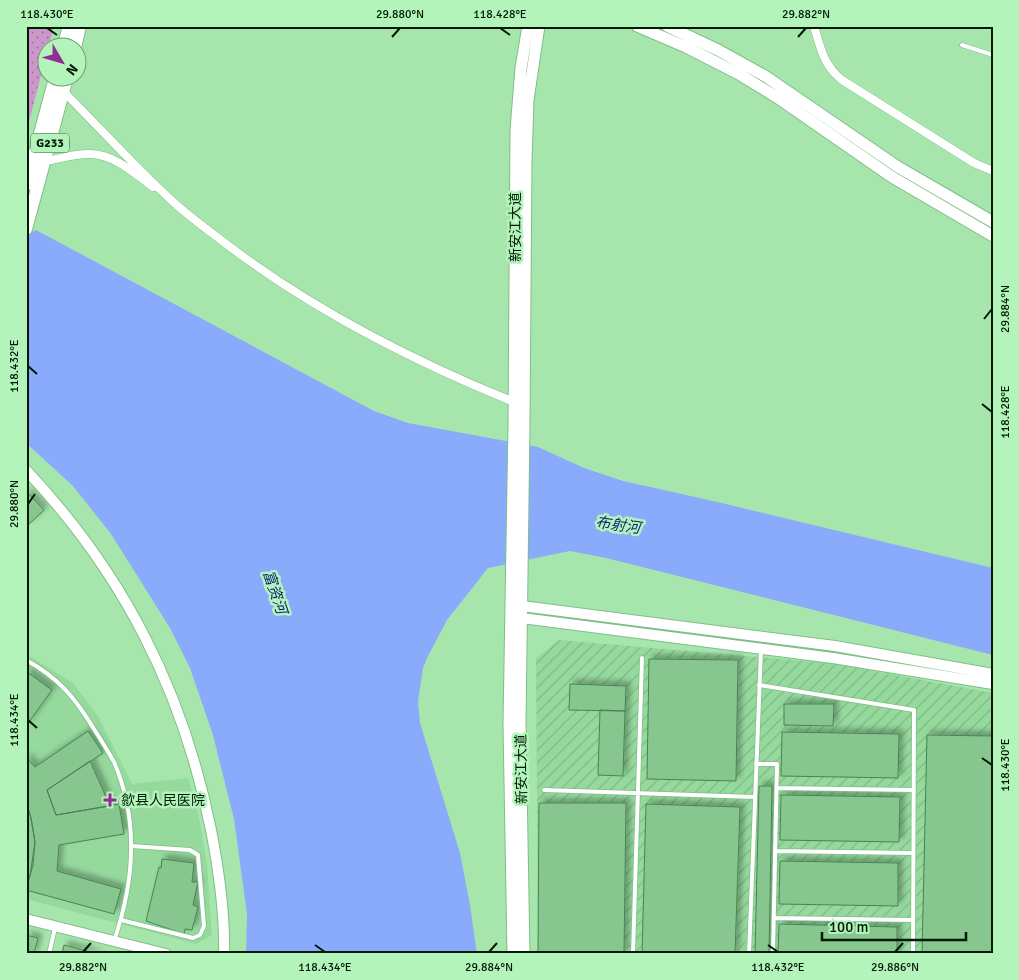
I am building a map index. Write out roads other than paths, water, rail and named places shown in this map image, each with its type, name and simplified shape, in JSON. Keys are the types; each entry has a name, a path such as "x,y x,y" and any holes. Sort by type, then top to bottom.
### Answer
{"highway":[{"name":"G233","path":"26,185 52,88"},
{"name":"G233","path":"26,229 65,88"}],"main road":[{"name":"新安江大道","path":"519,428 514,402 516,130 521,68 528,26"},
{"name":"新安江大道","path":"524,954 516,585 526,131 532,70 539,26"},
{"path":"637,26 686,47 738,74 778,98 892,177 993,236"},
{"path":"667,26 718,50 765,76 898,167 993,222"},
{"name":"新安江大道","path":"513,954 509,724 516,618"}],"street":[{"path":"814,26 825,62 842,80 974,163 993,170"},
{"path":"64,92 171,200"},
{"path":"45,161 86,154 106,156 120,163 171,200 251,263 334,316 426,364 514,402"},
{"path":"26,470 50,496 116,587 154,653 174,698 190,744 207,809 219,876 224,922 224,954"},
{"path":"516,605 835,646 993,674"},
{"path":"516,618 761,648 993,684"},
{"path":"26,918 166,954"}],"lane":[{"path":"962,45 993,55"},
{"path":"749,954 761,648"},
{"path":"633,954 642,658"},
{"path":"26,660 55,679 75,699 113,761 126,802 131,846 128,889 114,941"},
{"path":"760,685 914,710 913,954"},
{"path":"756,764 777,764 773,954"},
{"path":"777,788 914,790"},
{"path":"544,790 755,797"},
{"path":"121,920 193,938 200,935 204,926 198,855 196,852 131,846"},
{"path":"775,851 913,853"},
{"path":"774,918 913,920"},
{"path":"48,954 56,926"}],"water":[{"path":"26,229 32,232 36,230 374,411 408,423 538,447 584,468 623,481 993,568 993,655 606,558 570,551 488,568 447,620 427,658 423,668 418,701 420,723 460,853 477,954 246,954 247,914 234,819 213,735 190,668 170,628 111,534 73,486 26,443"}],"place":[{"name":"歙县人民医院","path":"110,800"}],"water label":[{"name":"布射河","path":"618,525"},
{"name":"富资河","path":"275,592"}]}
